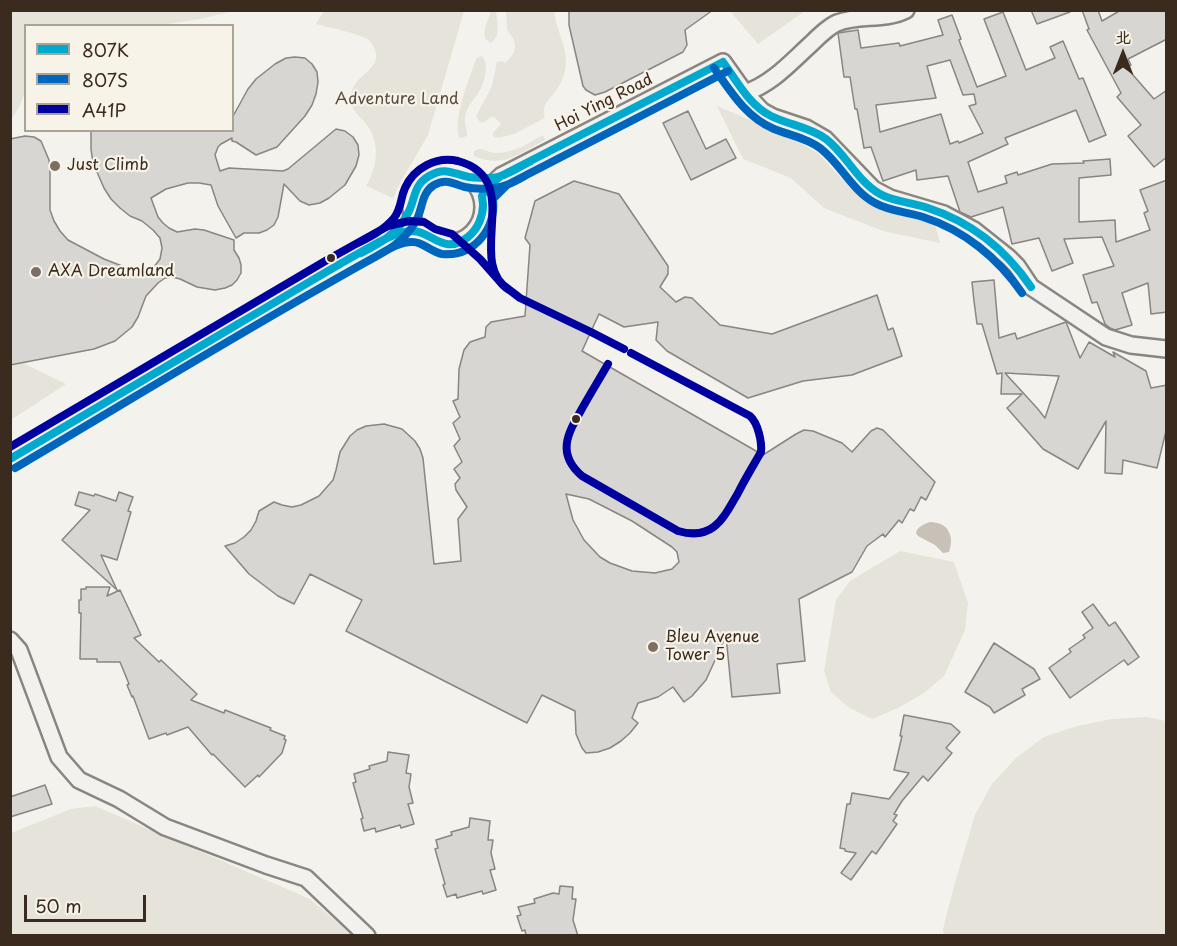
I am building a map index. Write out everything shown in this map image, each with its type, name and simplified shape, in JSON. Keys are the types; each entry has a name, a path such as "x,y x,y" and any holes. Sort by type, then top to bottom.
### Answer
{"street":[{"path":"906,10 890,17 855,19 836,23 772,80 745,93 762,111 806,128 825,139 865,182 881,194 944,214 974,230 1008,257 1031,287 1085,324 1107,337 1131,345 1167,349"},
{"name":"Hoi Ying Road","path":"10,459 392,236 411,231 421,232 430,239 441,242 454,242 467,237 481,221 482,196 501,176 723,62 745,93"},
{"name":"Hoi Ying Road","path":"392,236 411,208 415,190 426,177 443,171 467,176 501,176"},
{"path":"467,176 482,196"},
{"path":"411,208 415,223 421,232"},
{"path":"10,640 19,650 59,757 79,780 119,799 165,827 306,878 367,936"}],"green space":[{"path":"11,10 233,10 200,19 168,24 24,24 24,94 21,104 11,119"},
{"name":"Adventure Land","path":"324,11 464,11 428,135 393,198 366,186 375,164 376,148 367,125 351,103 352,90 356,83 375,62 374,47 365,38 316,24"},
{"path":"491,11 496,11 498,28 496,37 491,43 484,33"},
{"path":"506,11 554,11 566,63 561,83 545,105 545,118 514,134 498,138 493,136 493,133 501,124 493,116 483,123 476,116 492,86 497,62 505,63 514,51 515,43 507,30"},
{"path":"730,11 805,11 758,44"},
{"path":"481,56 486,63 484,78 465,116 467,136 461,138 458,129 460,109 476,59"},
{"path":"717,106 790,137 819,154 859,196 893,213 935,224 940,243 883,231 824,208 791,178 743,159"},
{"path":"543,135 545,140 511,158 494,161 474,156 474,151 479,149 497,153 509,151"},
{"path":"23,363 66,384 11,420 11,365"},
{"path":"900,551 954,562 968,603 965,630 944,676 924,693 872,719 848,707 831,692 824,671 836,600 850,581"},
{"path":"1147,717 1166,721 1166,935 944,935 943,929 954,886 975,815 992,784 1016,758 1044,737 1077,726 1112,719"},
{"path":"95,806 310,899 352,935 11,935 11,833 71,809"}],"shaded area":[{"path":"930,522 946,527 951,541 949,552 943,553 916,533 919,527"}],"building":[{"path":"569,10 713,10 685,30 687,45 683,52 595,95 583,86 569,25"},
{"path":"1031,10 1070,10 1070,12 1037,24"},
{"path":"1082,10 1098,10 1102,21 1121,10 1167,10 1167,39 1128,59 1131,65 1126,67 1154,99 1167,90 1167,157 1154,167 1128,136 1141,125 1117,97 1121,93 1087,30 1089,29"},
{"path":"1003,12 1026,70 1055,58 1050,47 1063,41 1079,79 1083,78 1106,135 1089,142 1076,110 1005,138 1008,144 968,162 978,192 1007,183 1005,176 1017,172 1018,175 1052,164 1110,159 1111,175 1079,178 1079,222 1115,220 1116,242 1150,230 1144,213 1148,211 1140,190 1167,180 1167,312 1151,314 1148,283 1122,293 1132,325 1115,330 1105,324 1097,302 1092,303 1083,275 1114,266 1102,237 1064,239 1073,263 1052,271 1039,238 1012,244 1003,207 971,217 960,212 948,176 917,180 916,170 883,181 871,147 864,148 850,77 844,77 838,33 858,30 861,48 899,43 900,46 943,35 938,20 952,15 977,87 1006,76 984,19","holes":["950,60 963,95 974,94 976,104 969,106 983,133 959,143 958,141 950,144 941,114 880,132 876,105 936,98 927,66"]},
{"path":"286,58 305,58 317,72 318,82 312,105 277,147 256,155 232,141 232,138 221,144 215,155 220,171 229,168 283,171 336,129 345,131 358,145 359,155 356,166 345,185 320,203 309,205 300,201 284,184 278,217 274,225 259,233 244,233 236,238 218,206 211,185 188,183 166,189 151,198 158,217 169,228 177,232 204,230 234,240 234,250 241,265 241,273 237,280 232,285 215,290 197,287 172,277 165,278 146,296 132,327 115,341 94,349 10,365 10,139 25,136 41,141 49,160 50,210 60,231 68,240 122,266 154,267 160,259 162,248 160,238 142,221 130,216 111,199 93,163 91,132 234,132 234,114 248,89 256,79"},
{"path":"688,111 706,149 726,139 736,158 691,180 663,123"},
{"path":"574,181 619,194 668,266 668,274 660,287 676,302 685,297 692,298 720,325 772,334 877,295 888,330 893,328 902,356 852,375 803,381 748,398 667,351 656,340 658,322 624,327 599,314 582,351 763,455 804,430 813,431 842,443 852,452 871,431 877,428 883,430 935,482 926,500 921,497 914,511 910,509 902,523 899,520 885,537 883,534 867,546 852,572 799,599 805,661 777,664 780,693 732,697 726,636 706,680 692,696 684,702 673,687 658,697 638,703 632,718 638,723 630,733 610,748 598,752 586,753 582,748 576,734 575,711 542,695 527,723 346,631 362,600 310,574 294,604 278,596 249,574 225,546 244,537 251,530 259,511 274,502 292,507 319,496 333,480 340,452 350,436 366,426 384,424 402,429 420,449 423,458 434,564 461,561 458,519 467,507 456,490 455,484 460,478 454,469 462,462 454,446 460,439 453,423 460,417 453,401 458,399 459,369 464,350 470,342 485,337 486,327 491,322 525,316 530,245 525,238 535,201","holes":["566,494 589,499 632,521 672,547 677,552 679,562 672,569 655,573 632,571 600,557 584,540 573,520"]},
{"path":"994,280 999,338 1015,333 1017,339 1066,322 1080,358 1089,342 1115,357 1113,352 1146,371 1151,388 1167,385 1167,427 1157,468 1123,460 1122,474 1105,473 1106,421 1078,469 1043,449 1007,408 1022,394 1001,394 1002,373 997,374 982,324 977,324 972,282","holes":["1005,373 1059,376 1045,418"]},
{"path":"79,492 94,496 95,494 116,501 119,492 133,497 117,560 101,555 117,590 62,540 90,510 75,505"},
{"path":"86,587 110,587 107,596 120,590 141,635 134,638 197,694 191,700 224,713 225,710 285,736 282,753 259,777 258,775 245,787 212,755 188,727 149,739 120,662 80,659 79,600 81,600 81,589 86,589"},
{"path":"1093,604 1109,626 1115,622 1139,657 1128,665 1124,660 1070,698 1049,668 1071,652 1069,649 1085,638 1083,635 1093,628 1082,612"},
{"path":"994,643 1034,669 1040,679 1022,689 1025,695 994,713 990,707 965,692"},
{"path":"904,715 951,724 960,732 946,748 952,753 928,781 923,776 902,801 894,814 897,815 893,821 897,824 876,854 872,851 851,880 841,873 856,853 840,848 847,804 850,804 852,793 889,799 909,773 894,770"},
{"path":"388,752 409,755 406,773 411,774 409,787 413,803 408,804 414,824 401,828 400,825 376,832 375,828 364,831 361,819 363,818 353,783 356,782 354,774 370,769 369,766 387,761"},
{"path":"45,785 52,804 10,817 10,797"},
{"path":"470,818 490,821 488,840 493,840 491,853 495,869 490,870 496,890 483,894 482,891 457,898 456,894 447,897 435,849 438,848 436,840 452,835 451,832 469,827"},
{"path":"560,886 573,887 572,899 576,899 573,920 578,936 526,936 517,916 521,915 518,907 535,903 534,899 553,893 559,894"}],"transit line":[{"name":"807K","path":"723,62 756,106 771,116 826,139 865,182 880,194 944,214 973,229 999,249 1031,287"},
{"name":"807K","path":"10,459 379,242 409,231 420,232 445,244 460,242 472,234 481,218 483,193 501,176 723,62"},
{"name":"807S","path":"714,68 740,103 755,118 774,129 804,139 820,148 859,191 875,203 923,217 952,229 966,238 991,257 1022,293"},
{"name":"807S","path":"15,468 240,334 393,247 403,243 417,242 442,254 454,254 473,246 481,239 491,221 493,199 507,185 728,71"},
{"name":"A41P","path":"356,244 381,230 394,218 405,188 420,169 442,160 458,161 478,171 488,185 492,202 492,260 497,277 509,290"},
{"name":"807K","path":"361,253 381,242 398,228 410,209 420,184 429,176 445,171 469,177 493,178 531,161"},
{"name":"807S","path":"366,262 388,250 406,235 416,221 424,197 434,185 446,182 486,189 510,184 536,170"},
{"name":"A41P","path":"10,447 327,260 388,226 409,221 424,222 435,229 452,234 480,259 503,285 520,298 624,349"},
{"name":"A41P","path":"608,364 570,432 567,450 573,467 582,476 678,531 700,533 708,530 722,519 761,452 760,438 755,423 750,416 631,353"}],"place":[{"name":"Just Climb","path":"55,166"},
{"name":"AXA Dreamland","path":"36,272"},
{"name":"Bleu Avenue Tower 5","path":"653,647"}]}
